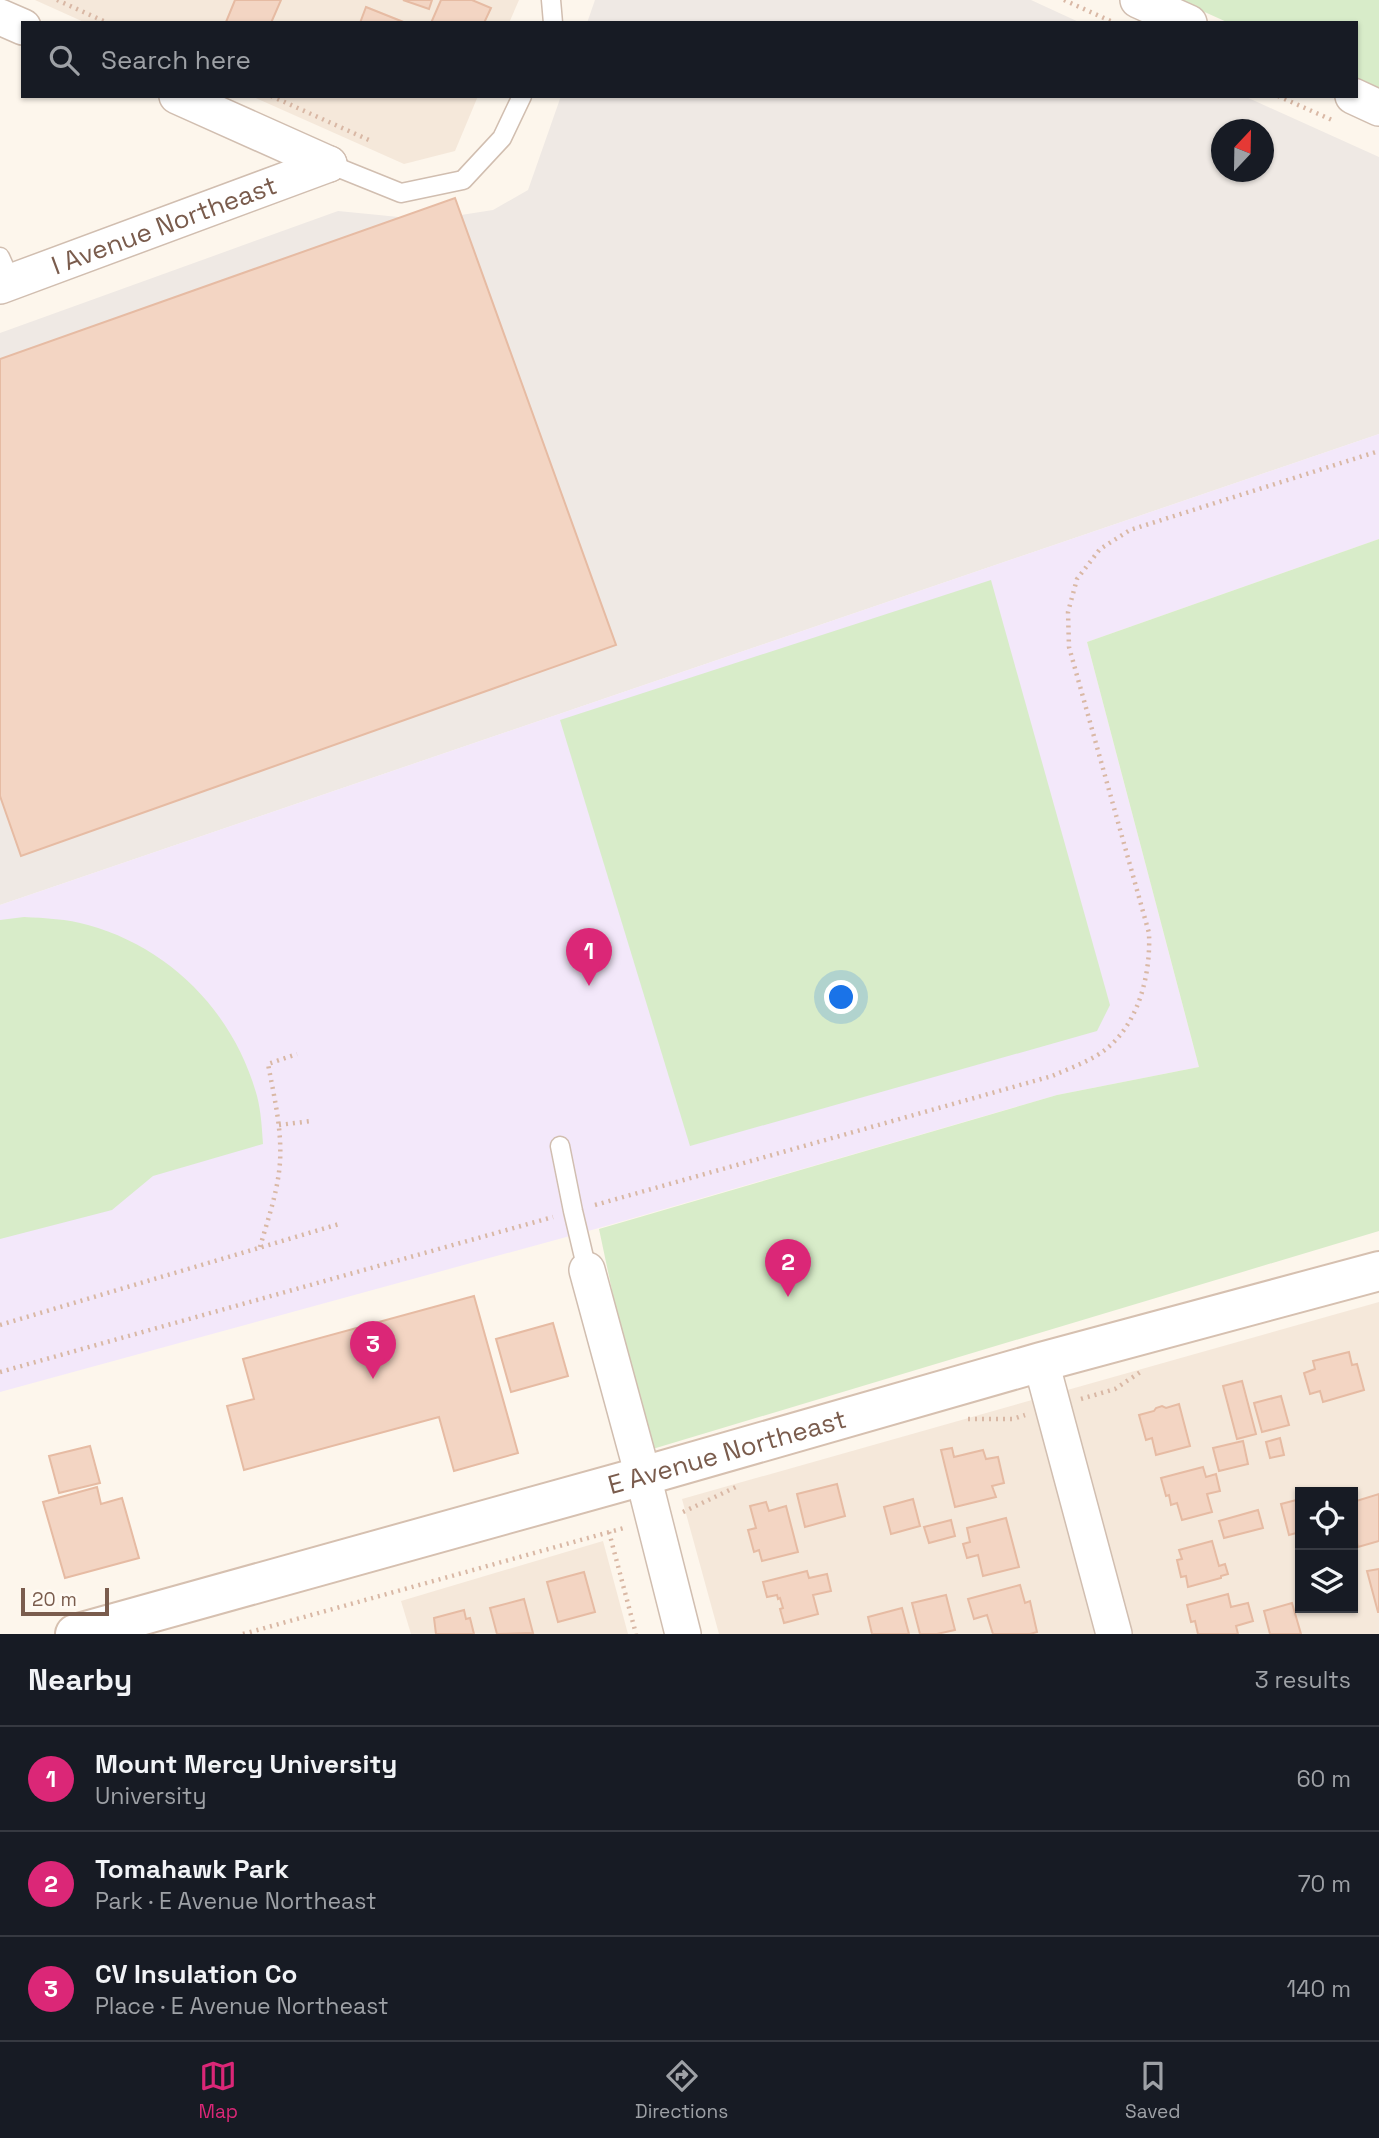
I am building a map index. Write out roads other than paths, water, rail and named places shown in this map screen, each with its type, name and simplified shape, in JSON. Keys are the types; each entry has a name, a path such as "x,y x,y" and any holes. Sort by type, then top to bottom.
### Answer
{"street":[{"path":"1138,0 1185,21"},
{"path":"0,17 21,26"},
{"path":"181,98 329,164"},
{"path":"1357,98 1379,108"},
{"name":"I Avenue Northeast","path":"4,275 329,164"},
{"path":"587,1270 683,1634"},
{"name":"E Avenue Northeast","path":"75,1634 1041,1362 1379,1271"},
{"path":"1041,1362 1114,1634"}],"lane":[{"path":"551,0 553,21"},
{"path":"329,164 401,193 463,180 502,138 521,98"},
{"path":"560,1146 587,1270"}],"place":[{"name":"Mount Mercy University","path":"589,986"},
{"name":"Tomahawk Park","path":"788,1297"},
{"name":"CV Insulation Co","path":"373,1379"}]}
